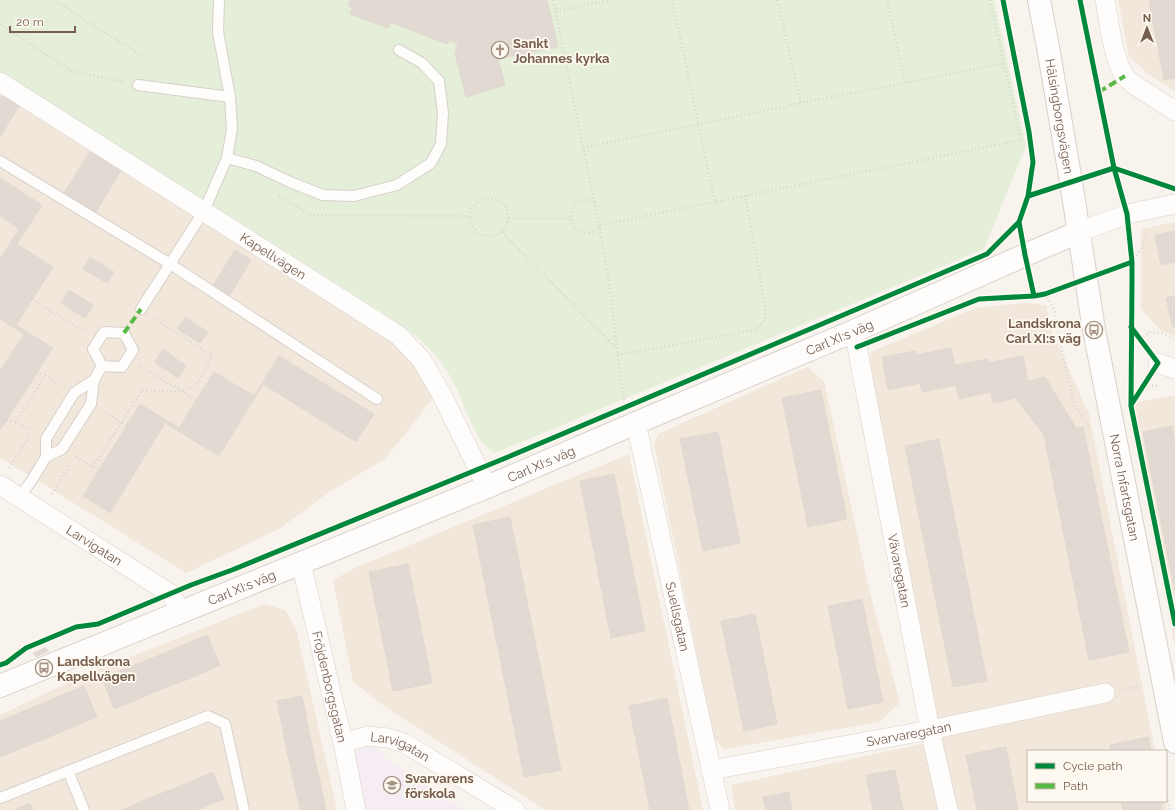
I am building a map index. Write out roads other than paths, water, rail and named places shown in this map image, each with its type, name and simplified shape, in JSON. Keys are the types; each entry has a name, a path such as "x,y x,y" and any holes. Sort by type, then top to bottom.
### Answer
{"street":[{"name":"Hälsingborgsvägen","path":"1039,0 1079,232"},
{"path":"1105,0 1117,60 1124,76 1139,88 1175,110"},
{"name":"Kapellvägen","path":"0,82 398,335 421,358 442,395 487,487"},
{"path":"1079,232 1127,214 1175,204"},
{"name":"Carl XI:s väg","path":"0,686 487,487 630,415 854,331 1079,232"},
{"name":"Norra Infartsgatan","path":"1079,232 1085,280 1094,330 1175,742"},
{"name":"Vävaregatan","path":"854,331 930,730 948,810"},
{"name":"Suellsgatan","path":"630,415 720,810"},
{"name":"Larvigatan","path":"4,477 19,497 171,594 181,612"},
{"name":"Fröjdenborgsgatan","path":"301,563 356,810"},
{"name":"Svarvaregatan","path":"711,770 930,730 1106,693"},
{"name":"Larvigatan","path":"342,743 367,736 388,738 404,743 515,810"}],"lane":[{"path":"141,309 204,211 227,158 232,129 230,97 218,32 219,0"},
{"path":"227,158 256,166 323,196 354,196 397,185 431,163 441,144 443,113 439,81 422,63 399,50"},
{"path":"138,85 230,97"},
{"path":"0,161 170,264 377,398"},
{"path":"104,332 124,333 133,350 128,359 122,367 102,366 93,349 104,332"},
{"path":"46,457 62,449 91,404 94,380 102,366"},
{"path":"19,497 30,483 46,457 46,439 74,393 94,380"},
{"path":"0,798 208,716 225,724 244,810"},
{"path":"68,771 84,810"}],"place":[{"name":"Sankt Johannes kyrka","path":"500,50"},
{"name":"Landskrona Carl XI:s väg","path":"1094,330"},
{"name":"Landskrona Kapellvägen","path":"44,668"},
{"name":"Svarvarens förskola","path":"392,785"}]}
